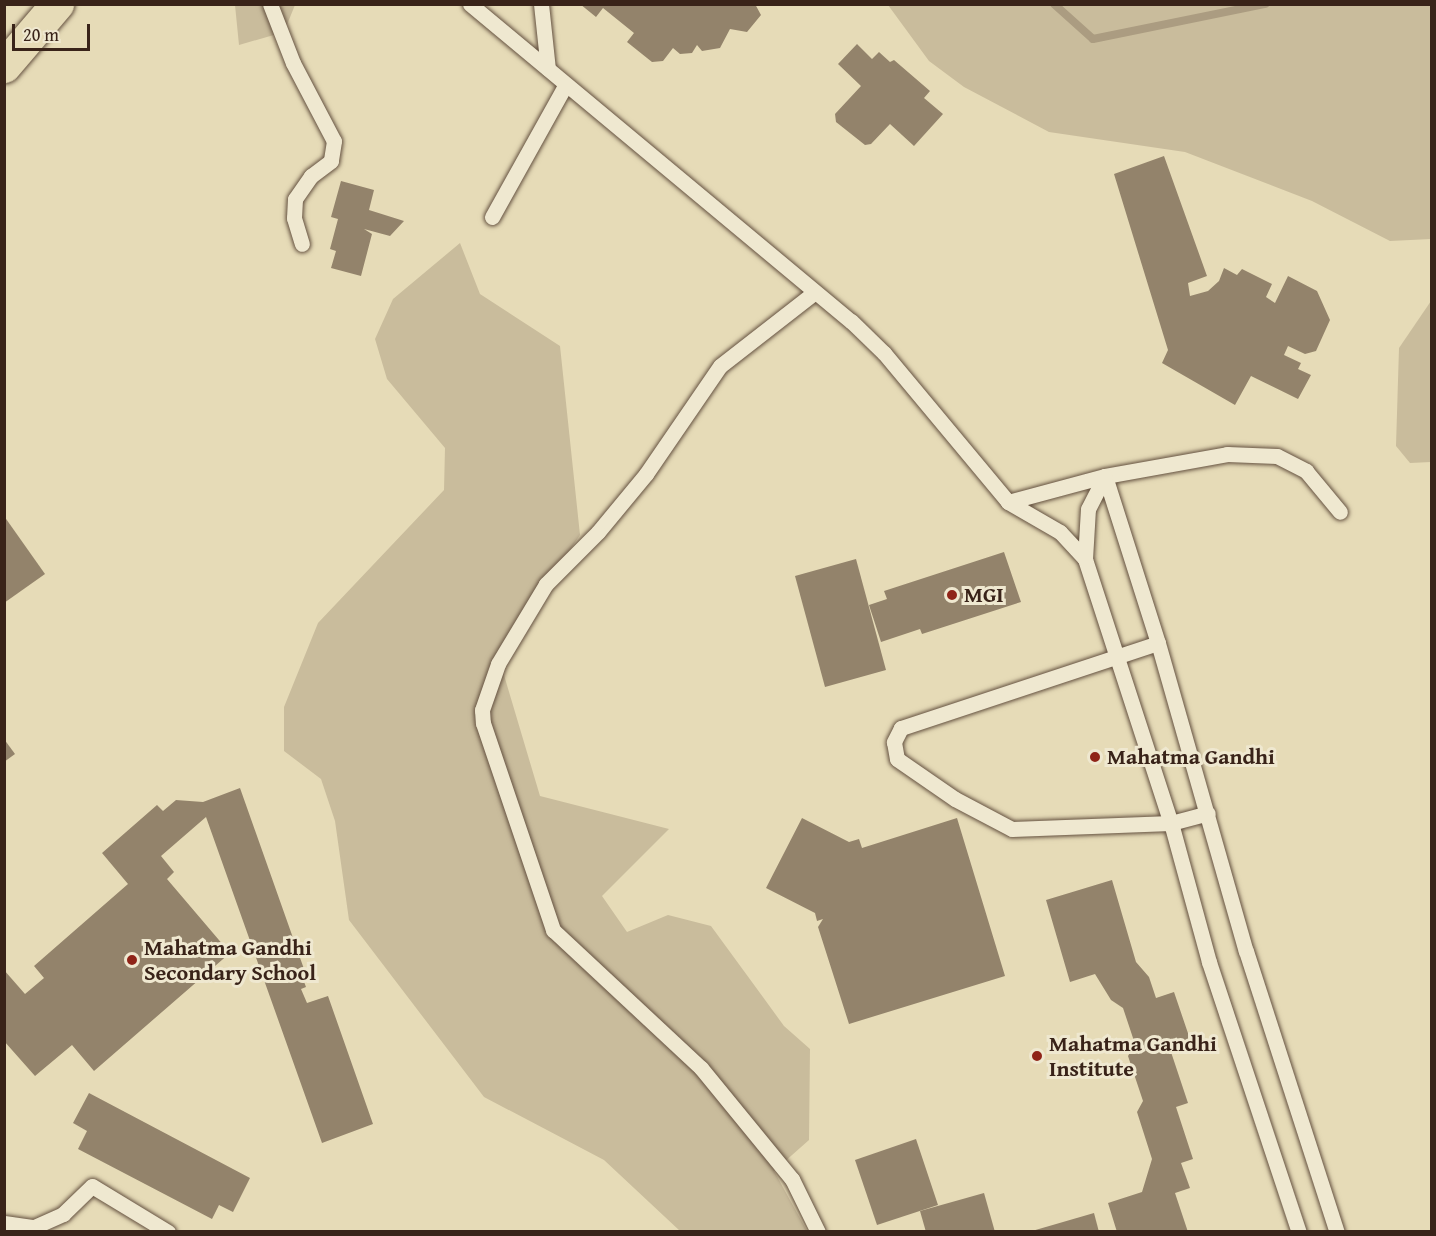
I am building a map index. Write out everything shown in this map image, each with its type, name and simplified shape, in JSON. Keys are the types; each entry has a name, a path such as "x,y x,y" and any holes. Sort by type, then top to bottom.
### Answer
{"highway":[{"path":"4,66 57,4"}],"lane":[{"path":"270,4 293,63 334,141 331,161 311,176 295,199 294,218 302,244"},
{"path":"470,4 565,86 815,292 884,353 1008,502 1060,532 1085,559"},
{"path":"541,4 548,69"},
{"path":"492,217 565,86"},
{"path":"815,292 720,366 646,474 598,532 546,584 498,664 482,710 483,723 553,930 701,1068 792,1179 818,1232"},
{"path":"1008,502 1105,476 1227,454 1277,456 1306,471 1340,512"},
{"path":"1105,476 1088,509 1085,559 1118,653 1171,823 1209,962 1299,1232"},
{"path":"1105,476 1158,643 1208,813 1245,951 1337,1232"},
{"path":"1158,643 1118,653 901,728 894,742 897,759 955,799 1012,829 1171,823 1208,813"},
{"path":"4,1223 34,1227 63,1214 92,1186 168,1232"}],"shaded area":[{"path":"235,5 295,5 284,32 239,45"},
{"path":"888,5 1431,5 1431,239 1390,241 1312,201 1185,152 1049,132 964,87 929,61"},
{"path":"460,243 480,294 560,346 580,535 498,655 540,796 669,829 602,896 627,932 668,915 711,926 784,1026 810,1049 809,1140 774,1171 807,1231 680,1231 604,1160 484,1097 349,920 335,821 321,779 284,751 284,707 318,623 444,490 445,448 387,379 375,339 393,299"},
{"path":"1431,301 1431,462 1410,463 1396,446 1399,348"}],"building":[{"path":"580,4 755,4 761,15 747,32 730,29 720,48 702,51 697,45 692,53 680,54 673,48 663,61 652,62 627,42 634,33 603,8 596,17"},
{"path":"857,44 872,59 879,52 890,62 894,60 930,91 924,98 943,114 914,146 890,124 871,144 865,145 836,122 835,114 861,86 838,64"},
{"path":"1164,156 1207,276 1188,283 1190,296 1208,291 1219,281 1224,268 1237,275 1242,269 1272,284 1266,297 1275,303 1288,276 1317,291 1330,320 1316,351 1305,354 1288,346 1284,355 1301,363 1298,369 1311,375 1298,399 1251,376 1235,405 1162,363 1168,350 1114,174"},
{"path":"341,181 374,190 369,210 404,221 390,236 364,229 372,234 361,276 331,268 336,251 330,249 338,219 331,217"},
{"path":"4,516 45,574 4,603"},
{"name":"MGI","path":"1004,552 1021,602 922,634 920,629 881,642 869,605 887,599 884,591"},
{"path":"856,559 886,670 825,687 795,576"},
{"path":"4,739 15,754 4,762"},
{"name":"Mahatma Gandhi Secondary School","path":"240,788 304,969 300,971 306,987 301,989 307,1003 328,996 373,1124 322,1143 206,817 161,856 174,872 167,879 230,953 94,1071 72,1045 35,1076 4,1041 4,970 25,994 44,978 34,966 128,884 102,853 157,805 163,811 176,800 203,802"},
{"path":"802,818 849,842 859,839 862,848 957,818 1005,976 849,1024 818,927 823,919 817,921 815,913 766,888"},
{"path":"1112,880 1136,962 1149,977 1156,998 1174,992 1192,1045 1171,1052 1188,1103 1176,1107 1193,1159 1181,1163 1190,1188 1175,1193 1188,1232 1117,1232 1108,1203 1142,1192 1152,1159 1137,1112 1143,1101 1128,1056 1135,1044 1123,1008 1111,1000 1095,974 1070,982 1046,900"},
{"path":"89,1093 250,1178 233,1212 219,1205 212,1219 78,1149 87,1131 73,1123"},
{"path":"916,1139 938,1205 877,1225 855,1160"},
{"path":"984,1193 995,1232 926,1232 920,1211"},
{"path":"1094,1213 1099,1232 1032,1232 1032,1231"}],"waterway":[{"path":"1054,4 1093,39 1265,4"}],"place":[{"name":"MGI","path":"952,595"},
{"name":"Mahatma Gandhi","path":"1095,757"},
{"name":"Mahatma Gandhi Secondary School","path":"132,960"},
{"name":"Mahatma Gandhi Institute","path":"1037,1056"}]}
